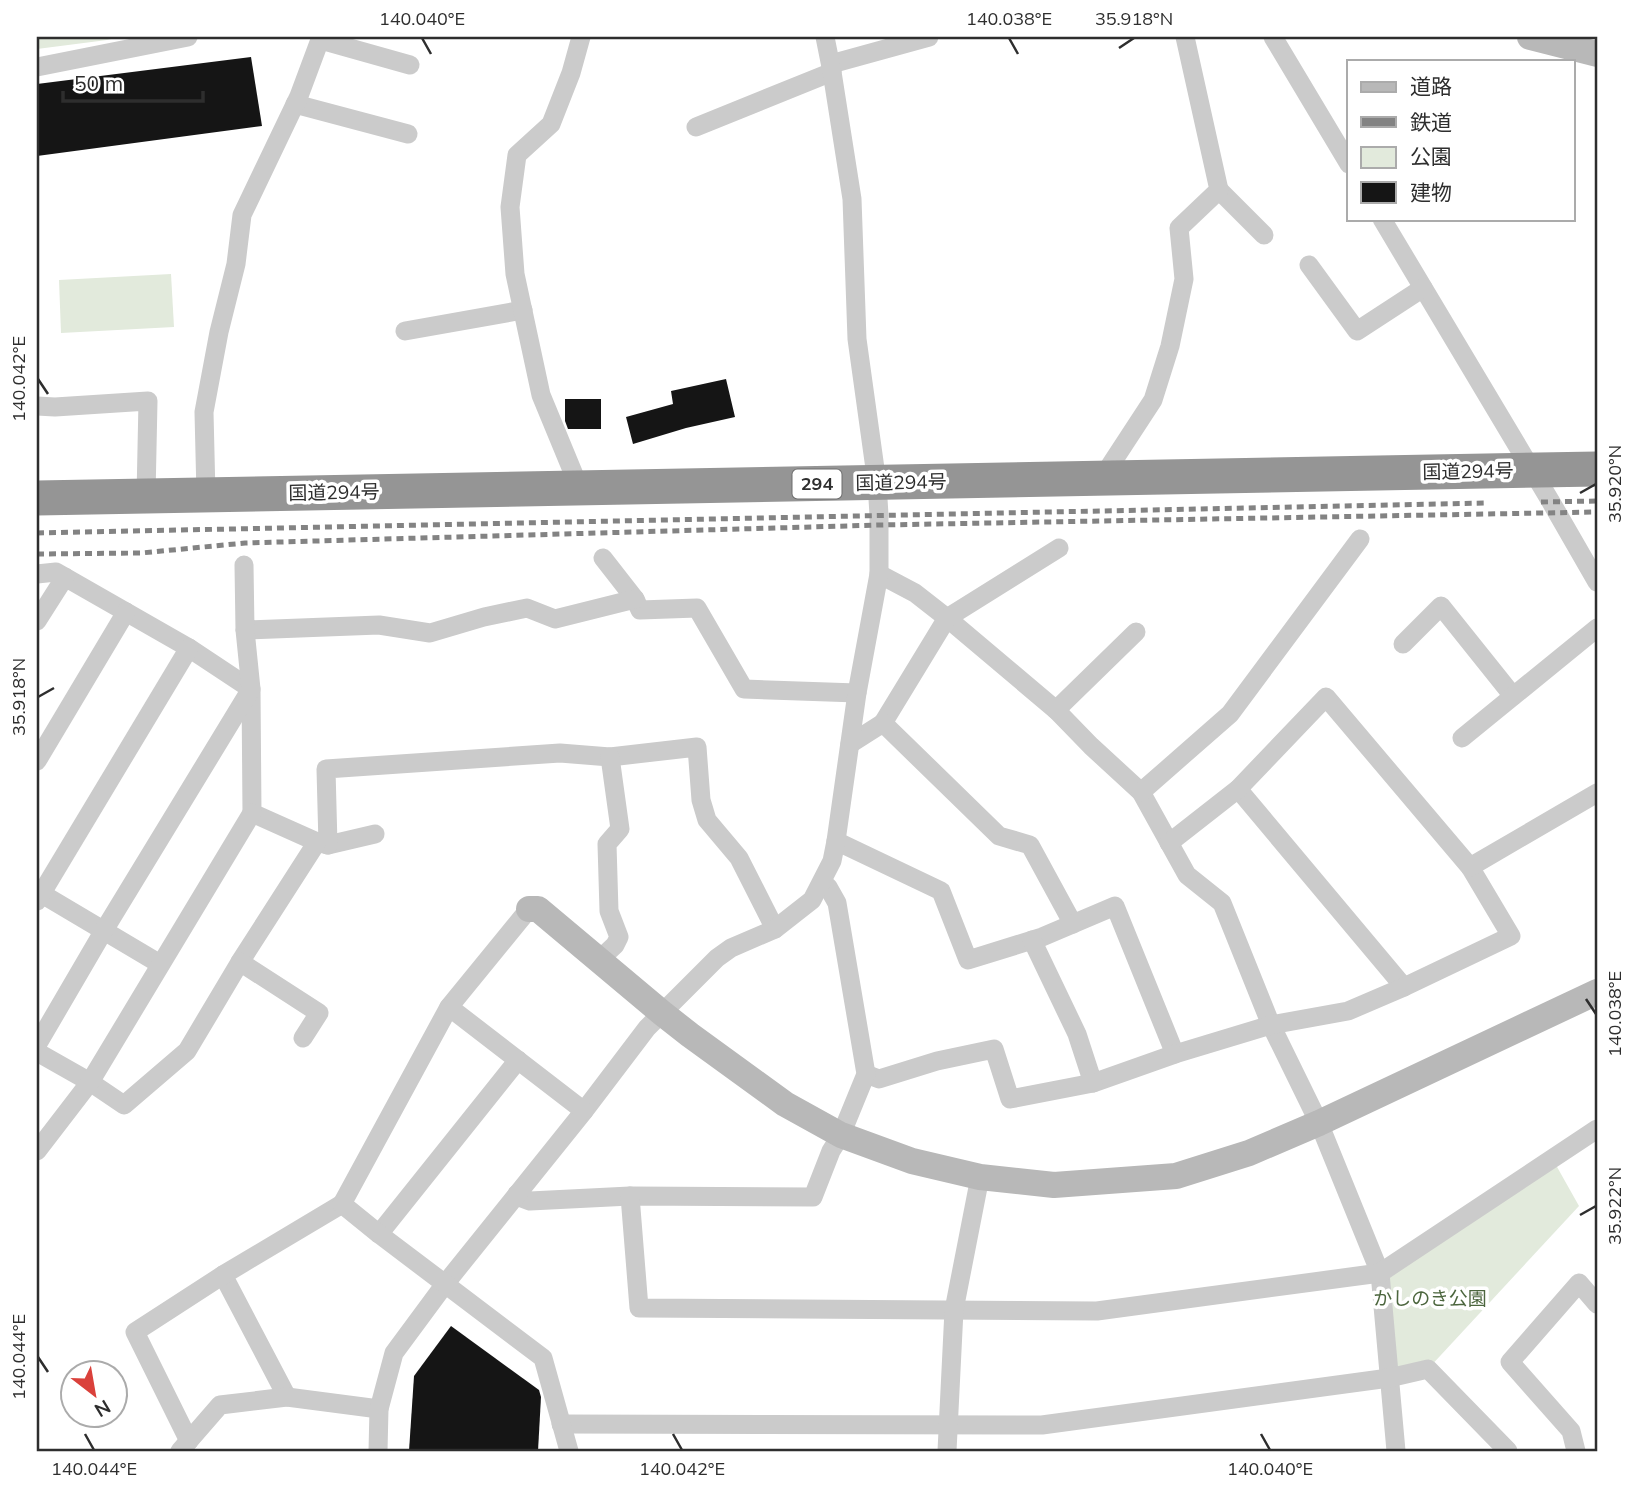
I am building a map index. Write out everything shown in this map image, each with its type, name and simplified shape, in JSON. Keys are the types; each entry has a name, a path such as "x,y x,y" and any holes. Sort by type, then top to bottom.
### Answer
{"highway":[{"name":"国道294号","path":"37,498 1597,469"}],"street":[{"path":"37,67 188,37"},
{"path":"579,487 541,395 515,274 510,207 517,155 551,124 581,37"},
{"path":"378,1451 379,1409 394,1353 445,1284 647,1028 724,953 775,929 812,900 832,861 878,574 880,515 857,339 852,199 825,37"},
{"path":"696,127 831,68 929,37"},
{"path":"1185,37 1219,190 1264,235"},
{"path":"1273,37 1347,161"},
{"path":"1531,37 1597,54"},
{"path":"206,495 204,412 219,332 236,264 242,215 295,104 321,38 410,65"},
{"path":"295,104 408,134"},
{"path":"1102,478 1153,400 1170,346 1184,279 1179,228 1219,190"},
{"path":"1383,220 1597,582"},
{"path":"1309,264 1357,331 1423,288"},
{"path":"405,331 523,310"},
{"path":"37,406 148,401 146,496"},
{"path":"1141,792 1230,714 1360,539"},
{"path":"850,744 883,723 947,618 1059,548"},
{"path":"603,558 635,599 640,610 697,608 744,689 857,693"},
{"path":"37,1150 90,1082 252,813 251,689 245,630 244,565"},
{"path":"37,575 56,572 65,576 251,689"},
{"path":"878,574 915,593 1056,710 1141,792 1187,875 1222,902 1271,1025 1319,1124 1380,1273 1395,1451"},
{"path":"37,621 65,576"},
{"path":"245,630 379,625 430,633 527,608 555,619 635,599"},
{"path":"1403,644 1441,606 1513,696"},
{"path":"37,761 126,612"},
{"path":"1462,738 1597,628"},
{"path":"1056,710 1136,632"},
{"path":"160,964 38,895 189,649"},
{"path":"37,1045 251,689"},
{"path":"866,1074 879,1079 937,1061 994,1049 1010,1099 1093,1083 1175,1054 1271,1025 1348,1011 1404,988 1511,936 1470,867 1326,697 1238,789 1169,843"},
{"path":"883,723 999,836 1030,845 1073,924"},
{"path":"37,1052 124,1105 187,1051 240,962 323,844 326,769 561,753 610,757 697,747 701,800 707,820 739,858 775,929"},
{"path":"599,960 615,945 619,937 609,911 607,844 620,829 610,757"},
{"path":"1238,789 1404,988"},
{"path":"1470,867 1597,793"},
{"path":"252,813 323,844 375,835"},
{"path":"836,841 941,891 968,960 1031,940 1115,906 1175,1054"},
{"path":"517,1194 530,1201 630,1196 813,1197 866,1074 837,903 822,882"},
{"path":"379,1409 287,1397 220,1405 185,1446 135,1332 223,1275 342,1204 449,1007 529,909 538,909 662,1013 785,1104 841,1135 912,1161 980,1177 1054,1185 1176,1176 1250,1153 1319,1124 1597,992"},
{"path":"1031,940 1077,1034 1093,1083"},
{"path":"240,962 319,1013 303,1038"},
{"path":"449,1007 584,1111"},
{"path":"379,1234 518,1060"},
{"path":"630,1196 639,1308 1097,1311 1380,1273 1597,1129"},
{"path":"947,1451 954,1310 980,1177"},
{"path":"342,1204 543,1358 569,1451"},
{"path":"223,1275 287,1397"},
{"path":"1576,1451 1572,1431 1510,1362 1579,1283 1597,1304"},
{"path":"561,1424 1042,1425 1389,1378 1428,1369 1508,1451"}],"green space":[{"path":"37,37 120,37 37,49"},
{"path":"171,274 174,327 61,333 59,280"},
{"name":"かしのき公園","path":"1552,1158 1579,1206 1428,1369 1389,1378 1380,1273"}],"building":[{"path":"251,57 262,126 37,156 37,84"},
{"path":"726,379 735,417 633,444 626,417 673,404 671,391"},
{"path":"565,399 601,399 601,429 568,429 565,421"},
{"path":"451,1326 539,1390 541,1397 538,1451 409,1451 414,1376"}],"railway":[{"path":"1541,502 1597,501"},
{"path":"37,533 1485,503"},
{"path":"37,554 141,553 245,543 880,525 1597,512"}]}
